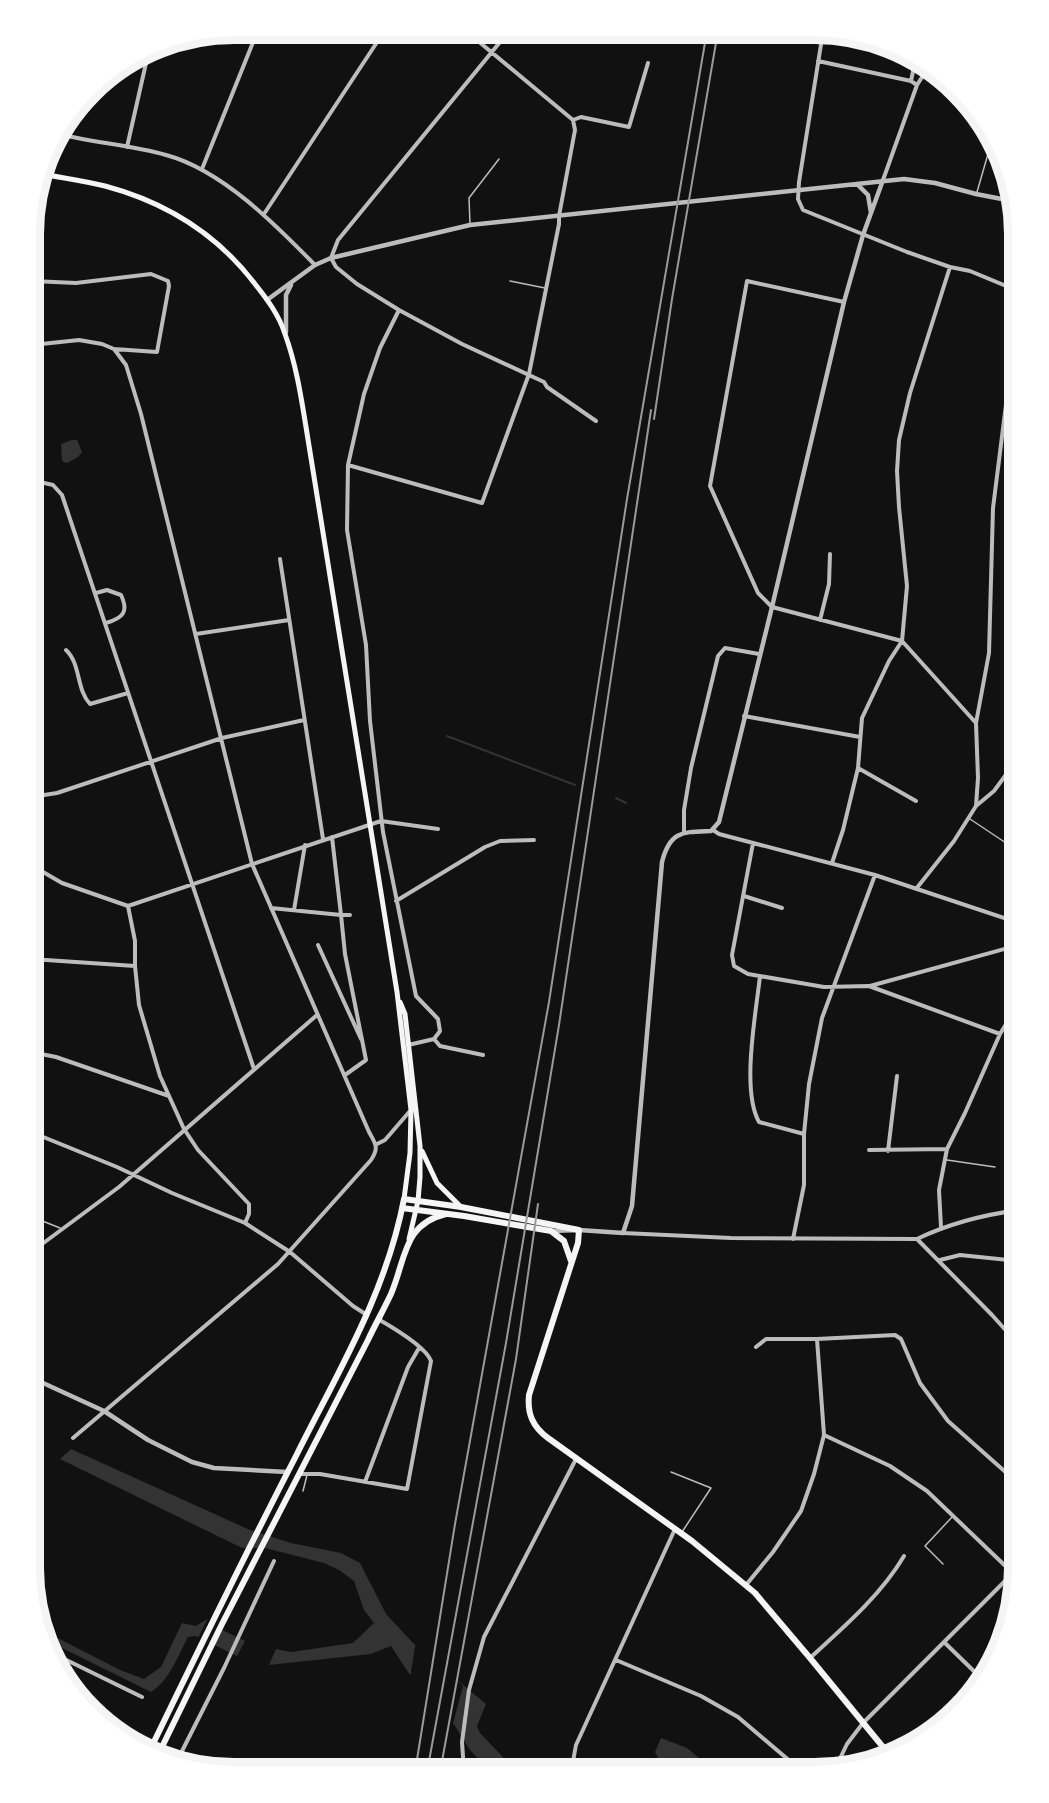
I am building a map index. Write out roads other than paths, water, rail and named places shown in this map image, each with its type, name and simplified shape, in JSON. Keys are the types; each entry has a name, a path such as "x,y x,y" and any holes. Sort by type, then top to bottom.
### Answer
{"main road":[{"path":"50,176 104,186 136,196 183,218 219,244 248,274 267,300 285,334 301,393 397,992 411,1110 410,1153 404,1199 393,1245 368,1316 287,1472 153,1745"},
{"path":"161,1748 222,1624 391,1293 409,1239 418,1201 420,1146 405,1014 397,992"},
{"path":"420,1146 436,1183 461,1208"},
{"path":"404,1199 487,1212 551,1228 564,1240 571,1262"},
{"path":"402,1208 579,1230 578,1242 532,1386 528,1406 530,1417 540,1431 682,1533 746,1585 885,1749"},
{"path":"409,1239 421,1225 432,1218 446,1214"},
{"path":"368,1316 378,1319"},
{"path":"287,1472 299,1474"}],"street":[{"path":"202,169 254,40"},
{"path":"264,214 378,40"},
{"path":"348,465 482,503 529,374 575,133 573,120 476,40"},
{"path":"331,258 338,240 502,40"},
{"path":"822,41 798,199 802,210 863,235 950,267 970,271 1008,287"},
{"path":"819,61 911,81 917,86"},
{"path":"127,147 146,62"},
{"path":"573,120 581,117 629,127 648,63"},
{"path":"911,81 914,67"},
{"path":"713,830 719,822 844,302 863,235 917,86 924,75"},
{"path":"67,136 168,155 202,169 264,214 315,265"},
{"path":"267,300 315,265 331,258 470,225 904,179 935,183 1005,200"},
{"path":"855,184 868,195 871,213"},
{"path":"331,258 336,267 357,284 399,310 462,344 544,382 547,387 596,421"},
{"path":"832,863 843,830 858,768 862,718 889,661 902,641 907,586 897,471 899,440 910,393 950,267"},
{"path":"40,281 76,283 151,274 168,281 169,286 157,352 114,350 102,344 79,340 40,344"},
{"path":"844,302 747,281 710,486 758,593 772,607 902,641 976,723"},
{"path":"285,334 286,295 292,282"},
{"path":"399,310 380,348 364,394 348,465 347,530 366,645 370,721 381,820 396,902 416,996 438,1019 440,1031 434,1039 408,1045"},
{"path":"74,1438 212,1323 290,1252 371,1160 377,1150 377,1144 369,1132 252,864 141,414 126,365 114,350"},
{"path":"976,806 978,778 976,723 989,653 993,508 1008,396"},
{"path":"40,482 53,485 62,495 254,1069"},
{"path":"820,620 829,584 830,554"},
{"path":"280,559 323,839"},
{"path":"96,593 107,590 121,595 126,605 118,620 106,624"},
{"path":"196,634 289,620"},
{"path":"684,832 684,810 689,781 718,656 725,648 759,654"},
{"path":"66,650 73,656 83,697 90,704 128,693"},
{"path":"744,716 860,737"},
{"path":"40,796 57,793 222,738 304,720"},
{"path":"858,768 916,801"},
{"path":"916,890 969,819 976,806 994,791 1008,772"},
{"path":"40,871 62,883 128,906 381,820 438,829"},
{"path":"623,1233 632,1206 662,862 667,847 674,838 684,832 713,830 719,834 875,875 1008,920"},
{"path":"332,837 345,954 366,1060 345,1075"},
{"path":"396,902 485,847 500,841 534,840"},
{"path":"753,843 732,955 734,966 741,972 834,987 869,987 1008,948"},
{"path":"294,910 305,845"},
{"path":"793,1239 804,1185 804,1134 809,1084 817,1040 822,1018 875,875"},
{"path":"744,896 782,908"},
{"path":"128,906 135,940 139,1005 160,1076 184,1129 198,1150 249,1204 249,1214 245,1223"},
{"path":"271,908 351,915"},
{"path":"318,945 364,1045"},
{"path":"40,959 135,966"},
{"path":"760,976 751,1053 754,1113 759,1122 804,1134"},
{"path":"869,987 1000,1034"},
{"path":"40,1246 134,1174 317,1015"},
{"path":"941,1227 939,1190 947,1149 1008,1021"},
{"path":"434,1039 440,1046 483,1055"},
{"path":"40,1054 131,1081 169,1096"},
{"path":"888,1151 897,1076"},
{"path":"377,1144 385,1140 411,1110"},
{"path":"40,1136 245,1223 290,1252 368,1316"},
{"path":"869,1150 947,1149"},
{"path":"579,1230 793,1239 917,1239 941,1227 981,1215 1008,1211"},
{"path":"917,1239 1008,1333"},
{"path":"939,1260 960,1255 1008,1260"},
{"path":"299,1474 320,1474 406,1489 431,1361 429,1356 398,1330 378,1319"},
{"path":"756,1347 766,1339 816,1340 895,1335 901,1339 920,1383 948,1421 1008,1475"},
{"path":"746,1585 774,1552 801,1511 814,1474 824,1435 816,1340"},
{"path":"365,1482 408,1367 419,1348"},
{"path":"40,1382 104,1411 148,1440 198,1464 214,1468 287,1472"},
{"path":"824,1435 890,1467 927,1491 1008,1570"},
{"path":"463,1762 462,1742 469,1690 484,1637 576,1459"},
{"path":"573,1762 576,1745 675,1528"},
{"path":"810,1658 851,1620 888,1579 904,1556"},
{"path":"180,1755 274,1561"},
{"path":"839,1761 847,1744 863,1723 1008,1578"},
{"path":"945,1642 977,1674"},
{"path":"62,1658 142,1697"},
{"path":"616,1660 701,1696 738,1717 791,1762"}],"lane":[{"path":"976,194 989,150"},
{"path":"470,225 470,198 499,159"},
{"path":"510,281 546,288"},
{"path":"969,819 1008,844"},
{"path":"946,1159 995,1167"},
{"path":"40,1220 63,1230"},
{"path":"671,1472 711,1488 682,1533"},
{"path":"303,1491 308,1474"},
{"path":"943,1564 925,1546 954,1516"}],"waterway":[{"path":"447,736 575,785"},
{"path":"616,798 626,803"}],"railway":[{"path":"417,1762 455,1524 549,1002 627,499 705,40"},
{"path":"654,419 716,40"},
{"path":"429,1762 506,1343 559,1025 651,410"},
{"path":"442,1762 516,1359 538,1204"}]}
